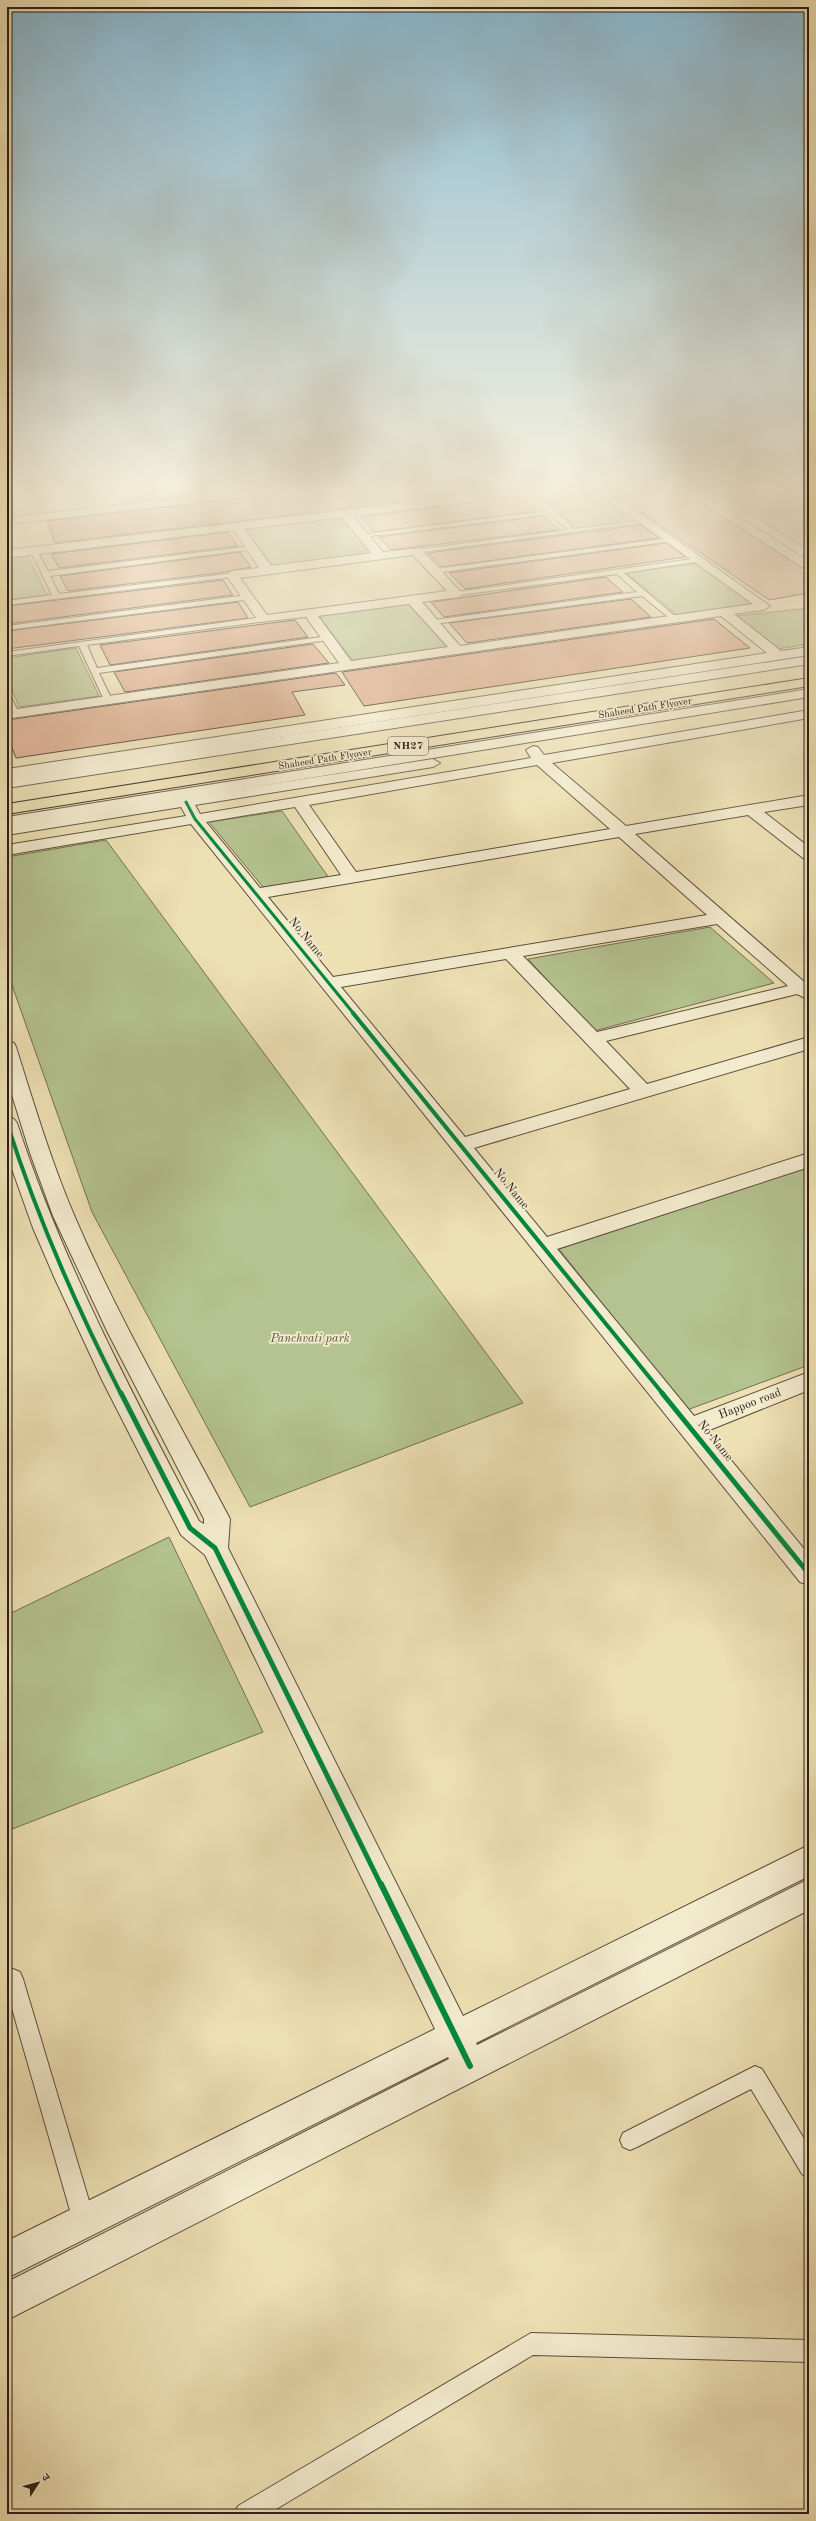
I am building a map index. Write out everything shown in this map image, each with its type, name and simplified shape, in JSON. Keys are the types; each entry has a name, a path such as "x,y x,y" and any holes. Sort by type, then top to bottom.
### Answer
{"highway":[{"name":"Shaheed Path Flyover","path":"7,795 809,671"},
{"name":"Shaheed Path Flyover","path":"7,809 809,682"}],"street":[{"path":"259,612 264,619 319,612"},
{"path":"424,612 457,650"},
{"path":"7,702 12,714 724,612 779,656"},
{"path":"309,613 348,666"},
{"path":"7,774 809,651"},
{"path":"7,783 809,660"},
{"path":"7,822 809,693"},
{"path":"7,850 191,811 535,753 809,702"},
{"path":"7,830 191,811 299,802 535,753 809,714"},
{"path":"535,753 623,834 805,991"},
{"path":"257,894 623,834 809,800"},
{"path":"299,802 352,879"},
{"name":"No Name","path":"191,811 809,1574"},
{"path":"752,811 809,855"},
{"path":"330,983 720,918"},
{"path":"510,953 643,1091"},
{"path":"593,1039 805,991"},
{"path":"462,1144 809,1043"},
{"path":"7,1047 36,1143 64,1216 103,1300 217,1519 215,1548"},
{"path":"7,1123 44,1231 79,1310 190,1528 215,1548 470,2066"},
{"path":"544,1246 809,1160"},
{"name":"Happoo road","path":"691,1427 809,1381"},
{"path":"7,2260 809,1860"},
{"path":"7,2302 809,1894"}],"lane":[{"path":"7,628 134,612"},
{"path":"434,622 509,612"},
{"path":"665,612 673,619"},
{"path":"7,654 264,619"},
{"path":"94,671 328,638"},
{"path":"82,644 108,700"},
{"path":"7,1981 13,1979 84,2221"},
{"path":"630,2140 755,2076 809,2167"},
{"path":"246,2514 531,2344 809,2351"}],"green space":[{"path":"343,612 416,612 447,647 353,661 318,615"},
{"path":"673,612 700,612 677,615"},
{"path":"776,612 809,612 809,644 778,649 737,616"},
{"path":"76,648 99,696 19,707 7,677 7,658"},
{"path":"282,811 329,878 263,887 209,822"},
{"name":"Panchvati park","path":"106,840 523,1403 250,1507 92,1212 7,971 7,857"},
{"path":"710,927 774,983 594,1031 528,959"},
{"path":"809,1167 809,1365 687,1410 559,1249"},
{"path":"169,1537 263,1732 7,1831 7,1615"}],"building":[{"path":"7,612 103,612 7,624"},
{"path":"161,612 244,612 248,618 7,649 7,631"},
{"path":"439,612 482,612 444,617"},
{"path":"535,612 645,612 651,617 467,643 449,623"},
{"path":"714,619 750,648 364,706 342,672"},
{"path":"295,620 308,637 110,665 100,645"},
{"path":"313,644 329,663 125,692 114,672"},
{"path":"336,673 345,685 292,692 305,715 16,758 7,735 7,720"}],"cycle path":[{"path":"186,802 195,819 809,1574"},
{"path":"7,1123 24,1176 44,1228 89,1330 190,1528 215,1548 470,2066"}]}
